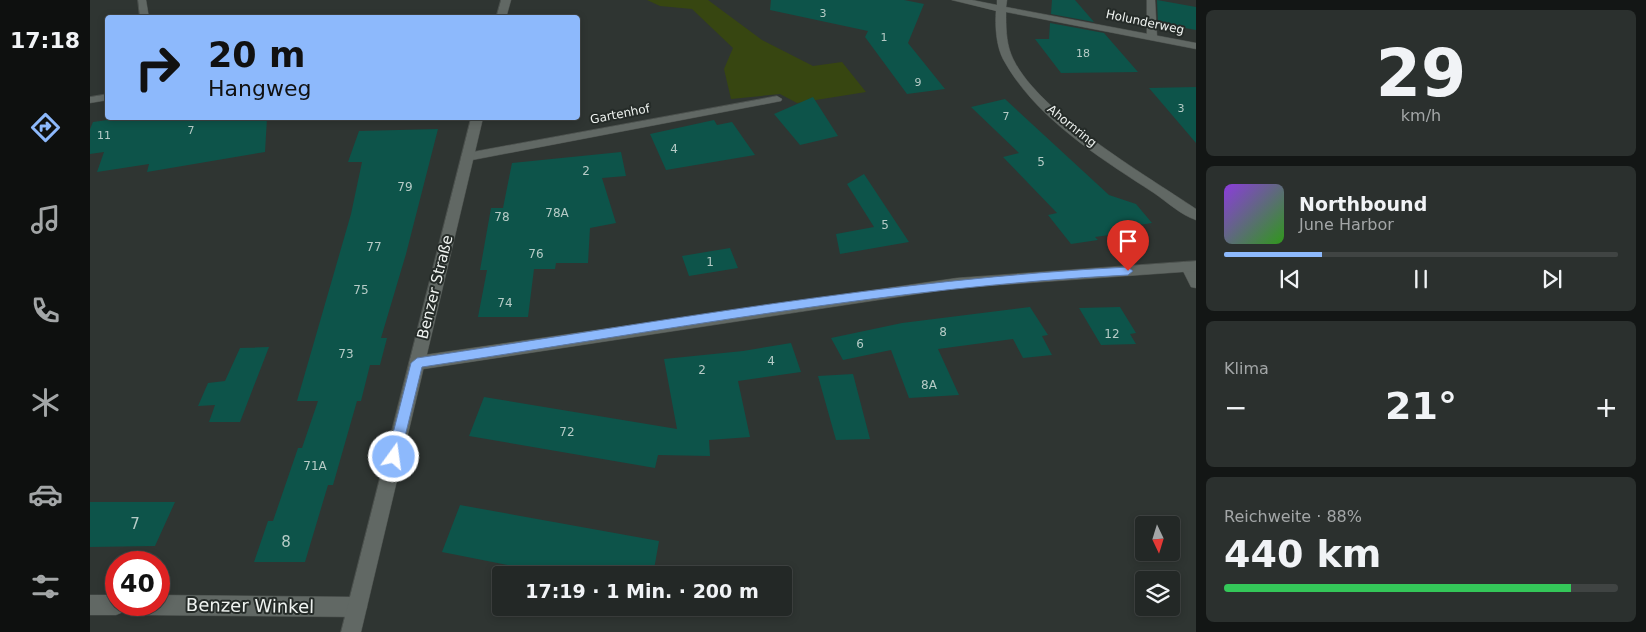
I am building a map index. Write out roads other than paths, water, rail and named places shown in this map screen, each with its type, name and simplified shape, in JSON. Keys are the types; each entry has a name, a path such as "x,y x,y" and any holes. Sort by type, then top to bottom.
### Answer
{"street":[{"path":"503,15 506,0"},
{"name":"Holunderweg","path":"957,0 1001,4 1196,46"},
{"name":"Ahornring","path":"1001,4 1003,37 1008,59 1025,85 1056,115 1091,142 1196,215"},
{"path":"90,100 105,98"},
{"name":"Benzer Straße","path":"351,632 476,120"},
{"path":"417,363 948,284 1035,276 1191,266"},
{"path":"90,604 105,605"},
{"name":"Benzer Winkel","path":"170,605 357,607"}],"lane":[{"path":"142,0 144,15"},
{"path":"1151,0 1152,36"},
{"name":"Gartenhof","path":"467,157 777,99"},
{"path":"1191,266 1196,283"}]}
